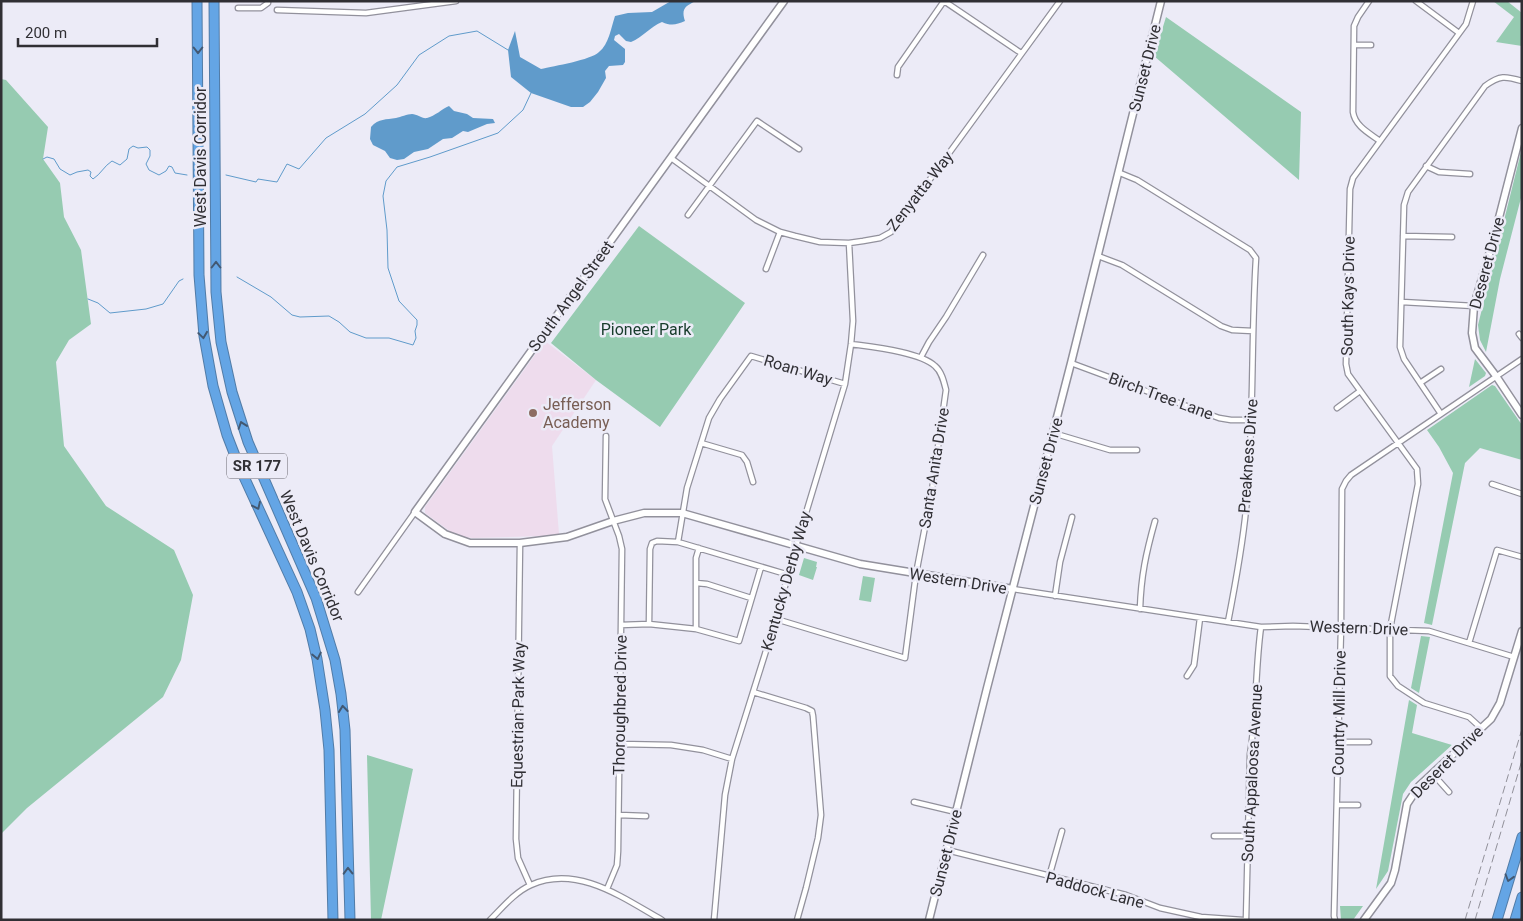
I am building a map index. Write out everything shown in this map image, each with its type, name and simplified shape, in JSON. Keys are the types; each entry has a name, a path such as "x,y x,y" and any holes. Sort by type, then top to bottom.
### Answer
{"highway":[{"name":"West Davis Corridor","path":"197,1 199,283 204,336 213,386 227,435 239,466 299,598 310,629 317,659 329,750 333,920"},
{"name":"West Davis Corridor","path":"214,1 216,284 221,342 232,392 242,425 254,458 311,583 335,660 345,730 350,920"},
{"path":"1497,920 1522,837"},
{"path":"1515,920 1522,897"}],"street":[{"path":"238,8 261,8 268,1"},
{"path":"277,10 366,13 456,1"},
{"name":"South Angel Street","path":"358,592 784,1"},
{"path":"897,75 898,67 944,1 1021,53"},
{"name":"Zenyatta Way","path":"670,158 756,220 780,232 820,242 849,243 879,238 890,232 901,219 1060,1"},
{"name":"Sunset Drive","path":"929,920 1072,364 1162,1"},
{"path":"1369,1 1354,26 1354,118 1358,125 1380,141"},
{"path":"1416,1 1459,33"},
{"name":"South Kays Drive","path":"1472,1 1466,24 1380,141 1354,178 1350,189 1346,364 1348,374 1417,469 1418,484 1390,629 1390,676 1398,686 1424,703 1469,717 1481,728"},
{"path":"1354,45 1371,45"},
{"path":"1441,414 1404,359 1400,347 1404,205 1408,192 1485,86 1496,78 1508,77 1522,81"},
{"path":"688,215 757,121 799,149"},
{"name":"Deseret Drive","path":"1522,128 1474,306 1472,333 1475,348 1522,414"},
{"path":"1426,166 1439,172 1470,174"},
{"name":"Preakness Drive","path":"1120,173 1137,180 1250,250 1256,258 1252,420 1247,498 1242,544 1228,622"},
{"path":"766,269 780,232"},
{"path":"1403,236 1452,237"},
{"name":"Kentucky Derby Way","path":"714,920 725,795 732,759 776,619 845,384 853,320 849,243"},
{"path":"851,344 921,357 928,342 983,255"},
{"path":"1098,256 1122,265 1221,326 1232,330 1254,331"},
{"path":"1402,302 1474,306"},
{"name":"Roan Way","path":"701,443 709,418 751,356 845,384"},
{"name":"Santa Anita Drive","path":"776,619 905,658 916,574 932,490 946,390 943,379 935,366 921,357"},
{"name":"Country Mill Drive","path":"1336,920 1334,916 1341,628 1342,489 1351,475 1522,359"},
{"name":"Birch Tree Lane","path":"1072,364 1219,418 1252,420"},
{"path":"1420,383 1441,369"},
{"path":"1336,408 1360,391"},
{"path":"1053,434 1110,450 1137,450"},
{"name":"Thoroughbred Drive","path":"606,436 605,499 622,549 617,865 607,889"},
{"path":"678,542 687,488 701,443 742,455 747,462 753,482"},
{"path":"1492,484 1522,494"},
{"name":"Western Drive","path":"415,512 445,534 470,543 520,543 567,537 613,521 644,514 682,513 860,564 916,574 1261,628 1293,626 1429,631 1514,657"},
{"path":"1055,596 1060,562 1072,517"},
{"path":"1140,609 1144,558 1154,521"},
{"path":"649,624 650,549 652,544 657,541 678,542 789,575"},
{"name":"Equestrian Park Way","path":"520,543 516,839 518,858 530,885"},
{"path":"696,629 696,558 699,548"},
{"path":"1468,643 1497,550 1522,557"},
{"path":"621,625 649,624 696,629 739,641 761,567"},
{"path":"696,583 707,584 751,598"},
{"path":"1187,676 1194,665 1200,618"},
{"name":"South Appaloosa Avenue","path":"1245,920 1250,754 1254,728 1258,649 1261,628"},
{"name":"Deseret Drive","path":"1364,920 1391,883 1407,804 1411,795 1491,719 1500,703 1522,632"},
{"path":"753,692 812,711 821,815 818,838 797,920"},
{"path":"1337,742 1369,742"},
{"path":"620,744 671,745 703,750 732,759"},
{"path":"1432,773 1449,792"},
{"path":"914,802 956,812"},
{"path":"1337,805 1358,805"},
{"path":"619,815 646,816"},
{"path":"1049,877 1062,831"},
{"path":"1214,836 1247,836"},
{"name":"Paddock Lane","path":"947,850 1126,896 1160,908 1201,917 1245,920"},
{"path":"490,920 514,897 530,885 565,879 585,881 607,889 662,920"}],"shaded area":[{"name":"Jefferson Academy","path":"545,341 596,380 552,446 559,534 473,538 462,537 451,532 425,513 425,507"}],"green space":[{"path":"1493,1 1507,1 1522,13 1522,46 1496,42 1514,17"},
{"path":"1166,17 1301,112 1299,180 1154,56"},
{"path":"1,79 6,80 48,127 43,159 60,183 64,217 81,250 91,324 69,340 56,362 64,446 106,506 174,550 193,595 181,660 163,697 27,808 1,834"},
{"path":"1522,148 1522,194 1500,279 1486,352 1480,340 1478,325"},
{"name":"Pioneer Park","path":"639,226 745,303 660,427 596,380 551,343"},
{"path":"1475,359 1486,373 1485,376 1469,387"},
{"path":"1492,385 1495,386 1522,425 1522,460 1480,448 1465,463 1432,625 1424,623 1453,473 1427,430"},
{"path":"804,558 817,562 813,580 799,575"},
{"path":"863,576 875,578 871,602 859,600"},
{"path":"1421,636 1430,637 1419,693 1411,688"},
{"path":"1409,700 1417,705 1412,733 1452,745 1411,782 1403,794 1388,871 1376,889"},
{"path":"367,755 413,769 381,920 371,920"},
{"path":"1340,906 1363,906 1353,920 1341,920"}],"water":[{"path":"671,1 696,1 685,8 683,14 685,21 674,24 662,22 631,42 626,41 619,34 615,36 614,40 625,49 625,62 623,65 609,66 605,71 606,78 598,92 583,107 571,107 531,93 511,77 508,50 515,31 520,57 541,69 595,55 602,49 607,40 615,16 628,13 652,12"},
{"path":"449,106 454,111 467,114 473,118 493,119 495,123 487,124 468,132 463,131 452,138 443,139 428,149 414,152 404,159 397,160 390,158 385,151 373,145 370,139 371,127 380,121 408,114 427,118"}],"waterway":[{"path":"226,175 256,182 258,179 277,182 287,164 299,169 326,138 365,114 397,85 419,55 449,36 477,31 508,50"},
{"path":"237,277 271,297 292,315 300,317 329,316 350,332 366,338 389,338 413,345 416,338 417,320 399,301 388,268 387,230 383,196 386,181 397,167 498,133 523,110 531,93"},
{"path":"43,159 47,157 54,159 60,169 70,175 88,170 91,172 90,176 93,179 112,161 120,165 127,159 129,149 133,146 138,148 147,147 150,150 150,156 146,164 149,170 159,175 166,171 169,166 172,167 175,173 187,175"},
{"path":"88,299 98,303 110,313 146,309 163,304 179,281 183,279"}],"railway":[{"path":"1465,920 1522,729"},
{"path":"1475,920 1522,760"}],"place":[{"name":"Jefferson Academy","path":"533,413"}]}
